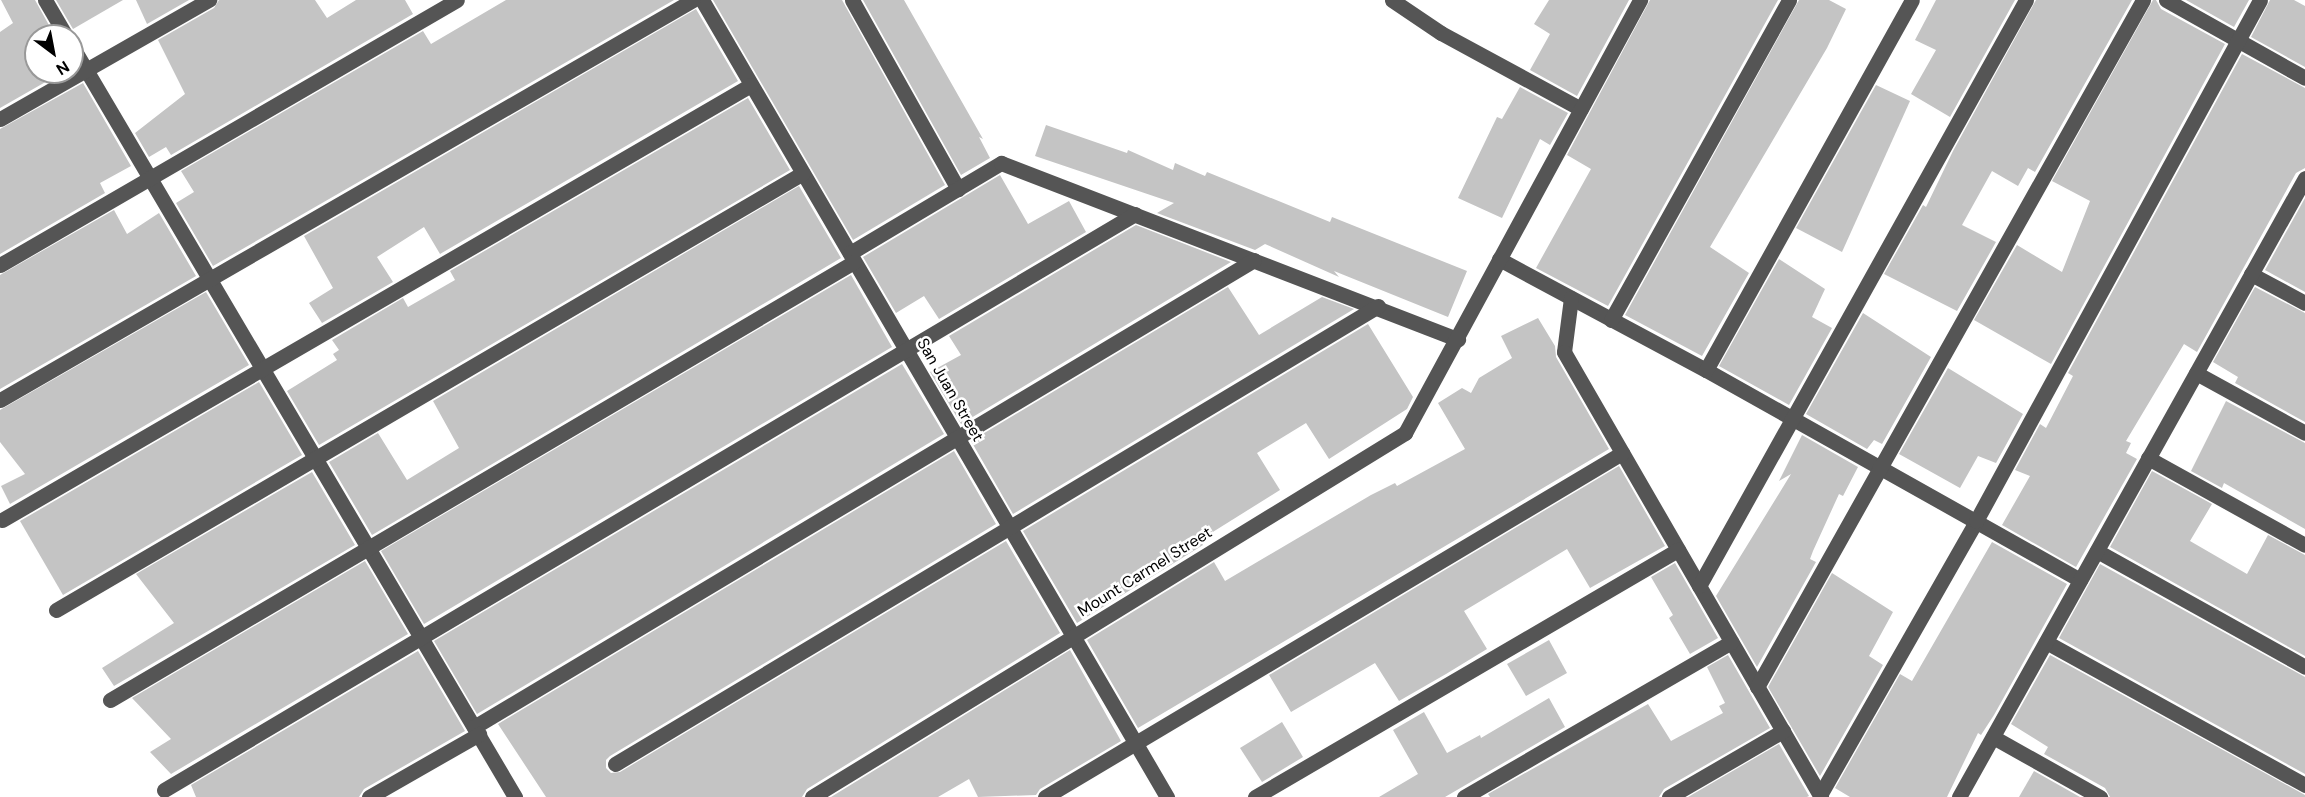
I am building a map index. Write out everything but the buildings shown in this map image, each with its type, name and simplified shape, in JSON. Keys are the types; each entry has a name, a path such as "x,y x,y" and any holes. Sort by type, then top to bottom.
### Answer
{"street":[{"path":"45,0 59,24"},
{"path":"0,119 209,0"},
{"path":"0,265 457,0"},
{"path":"0,400 693,0"},
{"name":"San Juan Street","path":"702,0 1167,797"},
{"path":"852,0 958,189"},
{"path":"1392,0 1441,33 1581,109"},
{"name":"Mount Carmel Street","path":"812,797 1405,433 1640,0"},
{"path":"1611,320 1789,0"},
{"path":"1706,370 1912,0"},
{"path":"1699,586 1794,420 2026,0"},
{"path":"1757,687 2144,0"},
{"path":"2166,0 2237,42 2305,78"},
{"path":"1820,796 1976,521 2260,0"},
{"path":"84,67 515,797"},
{"path":"2,520 752,85"},
{"path":"110,700 369,548 852,258 1001,163 1378,306 1458,339"},
{"path":"56,610 803,173"},
{"path":"1959,797 2305,178"},
{"path":"164,790 1135,214"},
{"path":"1499,259 1706,370 2080,580"},
{"path":"369,797 957,438 1254,260"},
{"path":"2251,274 2305,303"},
{"path":"1570,298 1564,352 1820,796"},
{"path":"615,764 1378,306"},
{"path":"2196,373 2305,433"},
{"path":"1045,797 1622,453"},
{"path":"2148,458 2305,545"},
{"path":"1255,797 1678,550"},
{"path":"2097,551 2305,667"},
{"path":"1464,797 1731,642"},
{"path":"2046,642 2305,785"},
{"path":"1669,797 1782,731"},
{"path":"1993,737 2100,797"}]}
